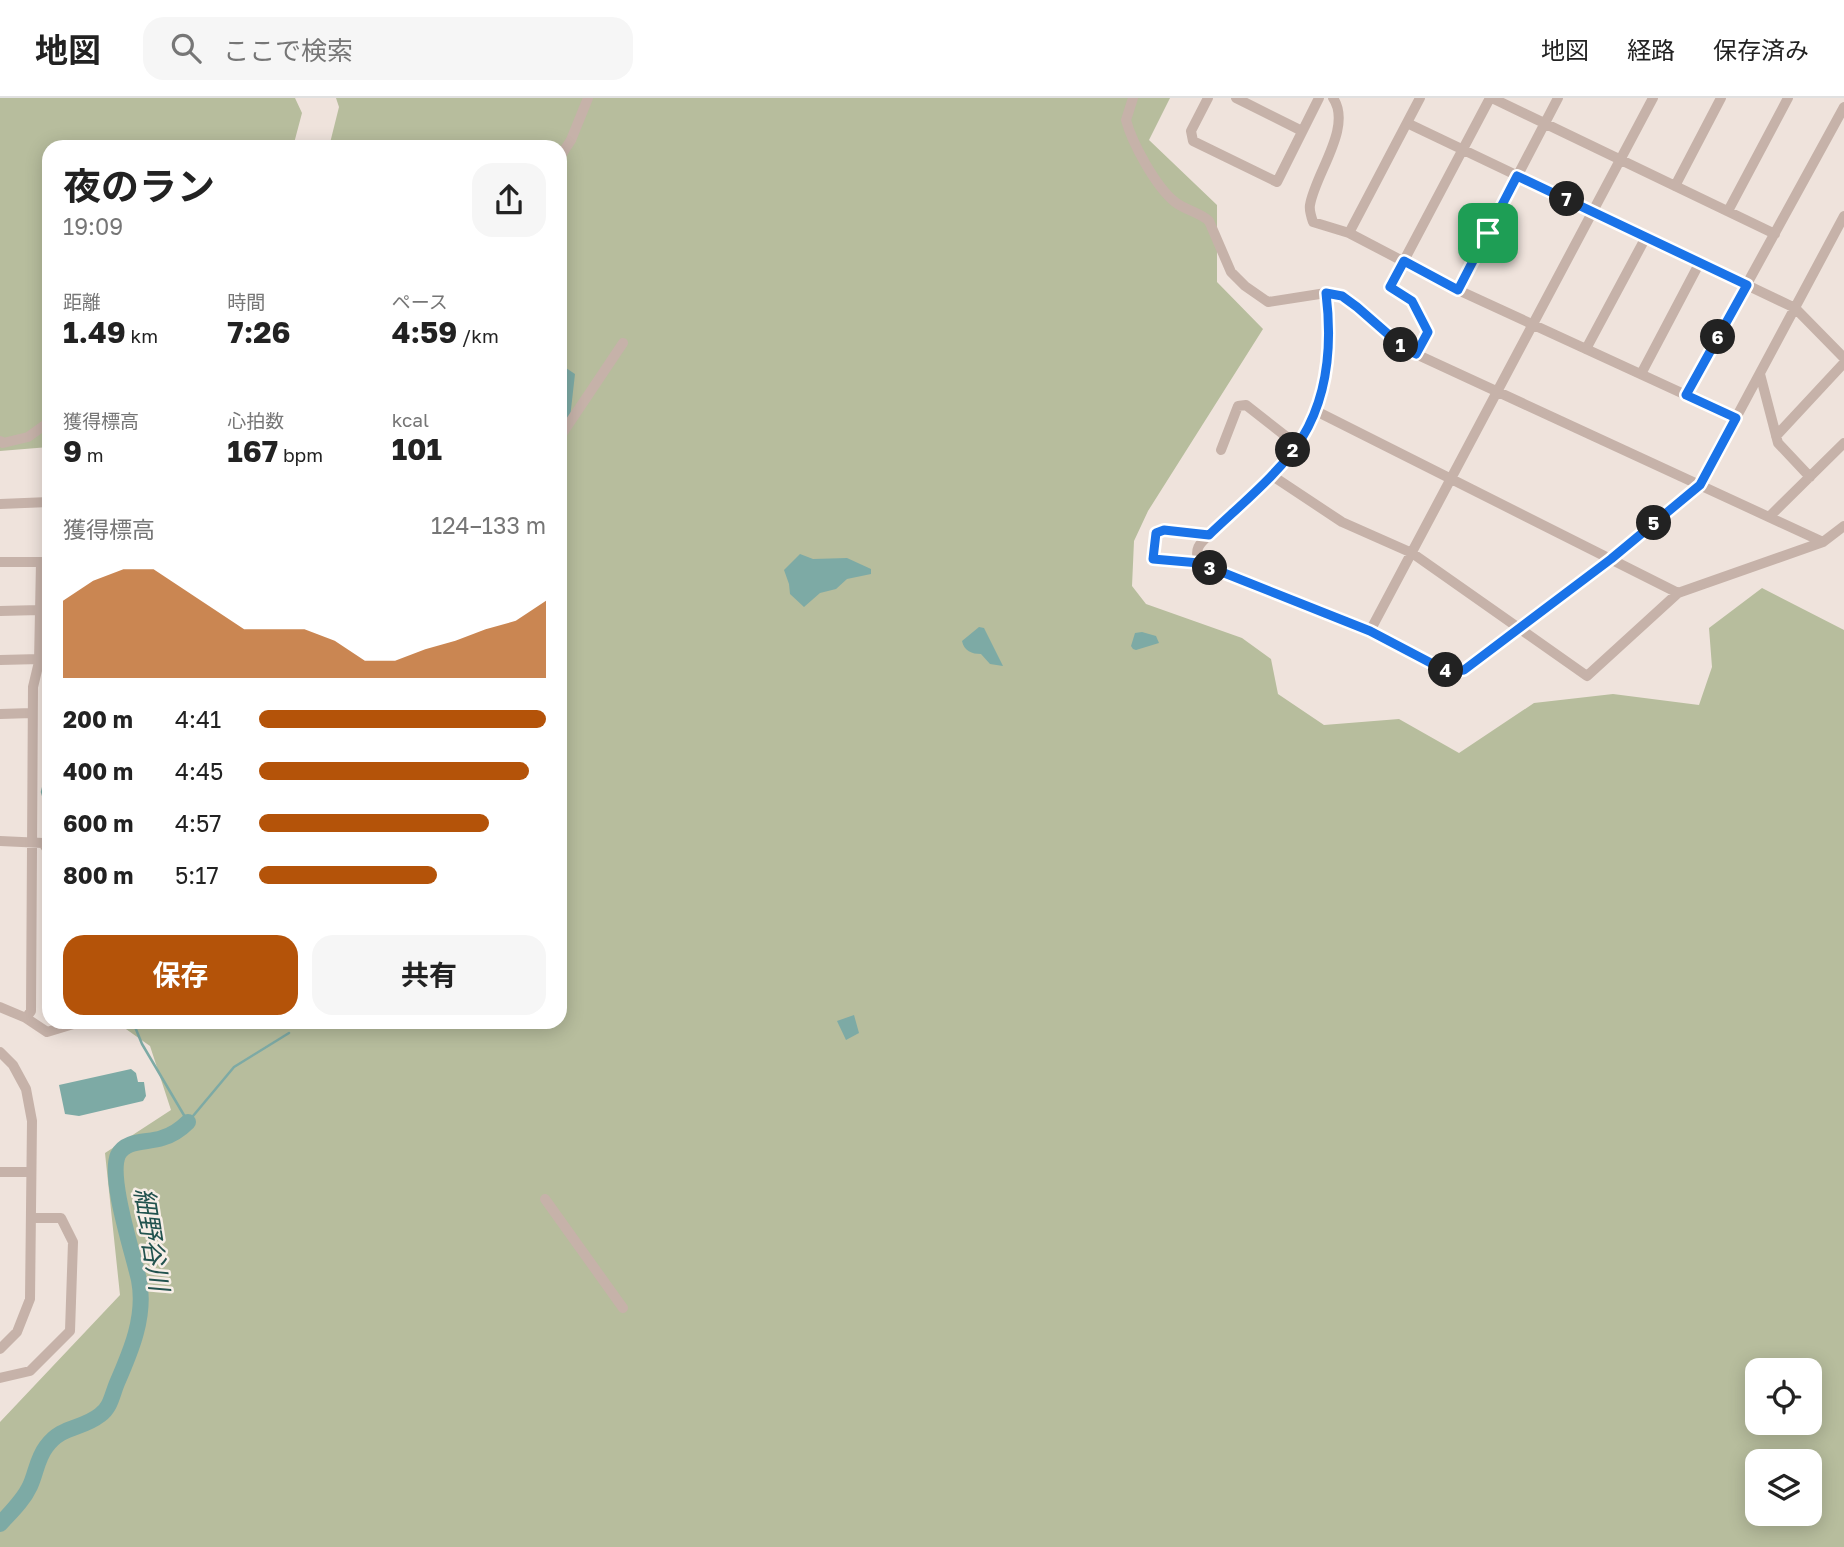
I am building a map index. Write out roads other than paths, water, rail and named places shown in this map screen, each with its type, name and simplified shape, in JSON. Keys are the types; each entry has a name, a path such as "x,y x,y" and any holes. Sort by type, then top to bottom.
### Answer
{"street":[{"path":"567,146 588,98"},
{"path":"1133,98 1126,120 1141,158 1172,200 1209,221 1231,272 1268,302 1326,293 1342,296 1405,349 1823,542"},
{"path":"1208,98 1191,131 1193,141 1277,182 1319,98"},
{"path":"1236,98 1302,131"},
{"path":"1333,98 1338,104 1339,125 1309,207 1313,222 1349,233 1458,290 1736,418"},
{"path":"1349,233 1420,98"},
{"path":"1416,354 1428,332 1412,301 1390,287 1491,98 1775,234"},
{"path":"1458,290 1558,98"},
{"path":"1370,631 1653,98"},
{"path":"1675,186 1721,98"},
{"path":"1728,211 1788,98"},
{"path":"1686,395 1841,121 1844,107"},
{"path":"1407,123 1795,308 1844,358"},
{"path":"1209,535 1164,530 1156,533 1153,559 1199,563 1370,631 1448,672 1464,670 1611,559 1700,485 1844,216"},
{"path":"1586,349 1646,237"},
{"path":"1640,374 1700,262"},
{"path":"1199,563 1196,550 1199,544 1271,475 1297,445 1316,411 1328,361 1331,333 1326,293"},
{"path":"567,426 622,343"},
{"path":"1776,436 1844,363"},
{"path":"1760,374 1778,443 1810,477"},
{"path":"1221,450 1238,406 1246,405 1297,445"},
{"path":"1316,411 1678,593"},
{"path":"0,441 4,443 28,436 42,427"},
{"path":"1769,517 1844,443"},
{"path":"1271,475 1342,522 1412,554 1587,676 1678,593 1823,542 1844,526"},
{"path":"0,503 42,502"},
{"path":"0,562 42,562"},
{"path":"26,1018 31,1011 33,687 40,659 42,591"},
{"path":"0,611 40,610"},
{"path":"0,660 40,659"},
{"path":"0,714 33,713"},
{"path":"0,841 42,843"},
{"path":"0,1007 26,1018 42,1029"},
{"path":"0,1052 13,1065 26,1089 32,1121 30,1299 17,1332 0,1349"},
{"path":"0,1172 32,1172"},
{"path":"545,1199 623,1308"},
{"path":"0,1378 30,1371 70,1331 73,1242 61,1218 31,1218"}],"water":[{"path":"567,369 575,374 570,418 567,421"},
{"path":"800,554 813,559 847,558 871,569 871,574 847,579 836,589 820,593 804,607 790,594 784,570"},
{"path":"979,627 984,628 1003,666 990,664 981,654 972,653 965,647 962,641"},
{"path":"1135,633 1156,636 1159,643 1133,649 1131,646"},
{"path":"854,1015 859,1033 846,1040 837,1021"},
{"path":"131,1069 136,1073 138,1082 144,1082 146,1096 143,1101 79,1116 65,1114 59,1085"}],"waterway":[{"path":"136,1029 188,1122 234,1067 289,1033"},
{"name":"細野谷川","path":"0,1524 27,1491 41,1456 52,1440 65,1431 93,1420 107,1408 132,1346 139,1320 141,1293 119,1198 116,1180 118,1155 126,1146 170,1135 188,1122"}]}
